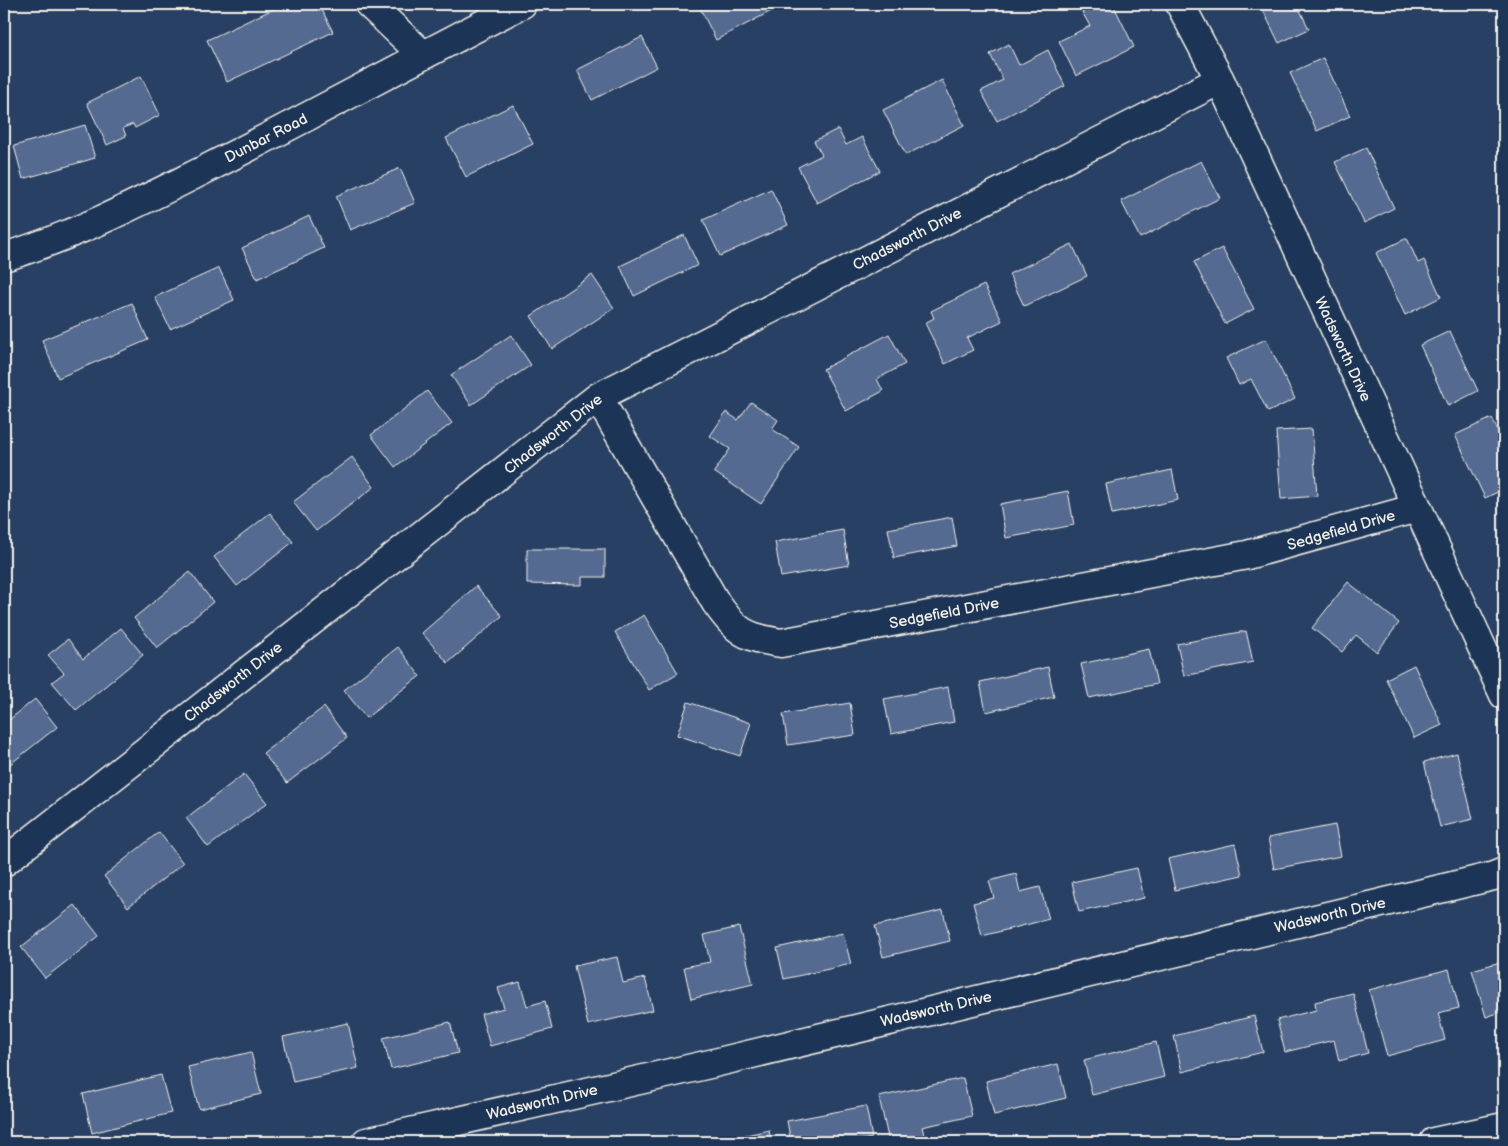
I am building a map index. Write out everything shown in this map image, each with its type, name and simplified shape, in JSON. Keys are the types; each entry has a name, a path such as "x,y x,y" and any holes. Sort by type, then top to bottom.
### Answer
{"street":[{"path":"369,4 423,55"},
{"name":"Dunbar Road","path":"4,257 50,243 102,221 301,122 423,55 522,4"},
{"name":"Wadsworth Drive","path":"1180,4 1220,80 1504,694"},
{"name":"Chadsworth Drive","path":"4,862 598,397 1220,80"},
{"name":"Sedgefield Drive","path":"598,397 716,603 729,621 734,627 756,639 781,643 1247,555 1417,508"},
{"name":"Wadsworth Drive","path":"366,1142 710,1064 1504,872"},
{"path":"1434,1142 1504,1127"}],"building":[{"path":"284,4 319,4 333,32 227,82 207,40"},
{"path":"704,4 778,4 779,7 716,40 699,6"},
{"path":"1099,4 1113,4 1134,47 1076,76 1059,41 1090,26 1082,12"},
{"path":"1260,4 1297,4 1309,29 1279,43"},
{"path":"642,37 657,67 592,100 577,70"},
{"path":"1009,44 1019,65 1048,50 1065,86 997,121 981,91 1003,80 990,54"},
{"path":"1323,58 1350,116 1317,131 1290,73"},
{"path":"141,76 160,115 135,128 133,124 123,128 126,136 107,145 87,103"},
{"path":"942,80 964,125 906,155 883,110"},
{"path":"513,105 533,144 466,177 446,138"},
{"path":"85,125 95,158 23,179 14,146"},
{"path":"838,129 846,145 862,137 880,171 817,203 798,167 822,155 814,141"},
{"path":"1366,148 1394,208 1364,223 1335,162"},
{"path":"1201,161 1220,198 1140,238 1121,201"},
{"path":"400,168 415,203 350,230 336,196"},
{"path":"771,189 788,225 720,256 703,220"},
{"path":"309,216 324,248 257,279 242,248"},
{"path":"684,235 698,265 634,296 620,266"},
{"path":"1407,238 1418,263 1424,260 1441,297 1405,315 1376,253"},
{"path":"1072,244 1087,276 1024,306 1009,274"},
{"path":"1222,248 1254,309 1225,324 1194,262"},
{"path":"219,268 234,300 170,329 155,297"},
{"path":"592,275 614,308 552,349 531,316"},
{"path":"984,285 1002,321 967,338 973,350 945,364 925,323 934,318 931,311"},
{"path":"132,303 148,340 58,378 42,340"},
{"path":"1450,331 1478,391 1448,406 1420,345"},
{"path":"889,334 905,364 877,379 883,391 846,411 823,369"},
{"path":"511,335 531,365 471,405 451,375"},
{"path":"1266,339 1295,399 1268,412 1251,379 1239,385 1226,358"},
{"path":"427,391 452,423 395,467 371,435"},
{"path":"751,402 778,420 772,429 799,447 761,504 714,472 730,449 710,436 726,412 738,420"},
{"path":"1492,418 1504,445 1504,489 1485,498 1455,435"},
{"path":"1312,429 1317,496 1281,499 1276,431"},
{"path":"352,457 374,487 316,531 293,502"},
{"path":"1172,470 1178,500 1112,514 1106,484"},
{"path":"1068,491 1074,525 1006,538 1000,504"},
{"path":"270,513 293,542 237,586 214,557"},
{"path":"952,517 957,546 894,558 888,529"},
{"path":"843,530 849,565 781,577 775,542"},
{"path":"527,549 605,549 605,577 582,577 582,585 527,584"},
{"path":"190,572 213,602 157,648 134,618"},
{"path":"1348,582 1399,623 1377,652 1356,635 1342,652 1312,628"},
{"path":"476,586 502,616 448,663 422,633"},
{"path":"644,615 678,673 649,690 615,632"},
{"path":"121,628 143,655 76,710 52,682 64,673 48,655 68,639 83,659"},
{"path":"1246,631 1253,662 1184,676 1177,644"},
{"path":"398,647 420,676 366,718 344,690"},
{"path":"1149,649 1157,684 1089,698 1081,664"},
{"path":"1414,665 1442,725 1414,738 1386,679"},
{"path":"1048,667 1054,697 986,712 980,682"},
{"path":"948,687 954,722 891,734 884,699"},
{"path":"35,699 57,727 4,769 4,724"},
{"path":"688,702 751,723 740,756 677,735"},
{"path":"850,703 855,735 788,745 783,714"},
{"path":"324,707 347,738 287,783 263,753"},
{"path":"1457,753 1473,819 1440,827 1424,762"},
{"path":"244,774 267,803 208,847 186,818"},
{"path":"1335,825 1341,856 1274,869 1268,838"},
{"path":"159,832 183,863 128,907 104,876"},
{"path":"1235,844 1242,875 1175,890 1168,859"},
{"path":"1137,868 1144,898 1079,912 1072,882"},
{"path":"1016,874 1020,892 1040,887 1049,919 982,936 973,903 994,898 989,881"},
{"path":"75,905 99,936 45,978 21,947"},
{"path":"943,910 950,941 883,957 875,926"},
{"path":"739,927 753,984 691,999 684,967 710,962 704,935"},
{"path":"843,933 851,964 784,979 777,948"},
{"path":"617,957 623,983 645,978 653,1010 588,1025 574,966"},
{"path":"1504,961 1504,1011 1486,1017 1472,970"},
{"path":"1449,969 1459,1008 1438,1013 1445,1040 1387,1056 1369,990"},
{"path":"520,982 527,1006 545,1001 552,1029 490,1046 481,1014 504,1008 498,988"},
{"path":"1353,993 1368,1053 1339,1061 1334,1040 1285,1052 1277,1020 1316,1010 1315,1002"},
{"path":"1254,1016 1263,1052 1182,1072 1174,1036"},
{"path":"450,1022 458,1053 391,1069 383,1038"},
{"path":"348,1023 358,1068 293,1082 283,1037"},
{"path":"1156,1042 1164,1077 1092,1095 1084,1060"},
{"path":"251,1052 261,1094 199,1109 188,1067"},
{"path":"1058,1064 1066,1098 994,1115 986,1081"},
{"path":"161,1075 171,1113 92,1133 83,1094"},
{"path":"963,1078 972,1116 922,1127 926,1142 889,1142 879,1097"},
{"path":"866,1106 872,1138 851,1142 791,1142 787,1121"},
{"path":"769,1130 771,1142 714,1142"}]}
